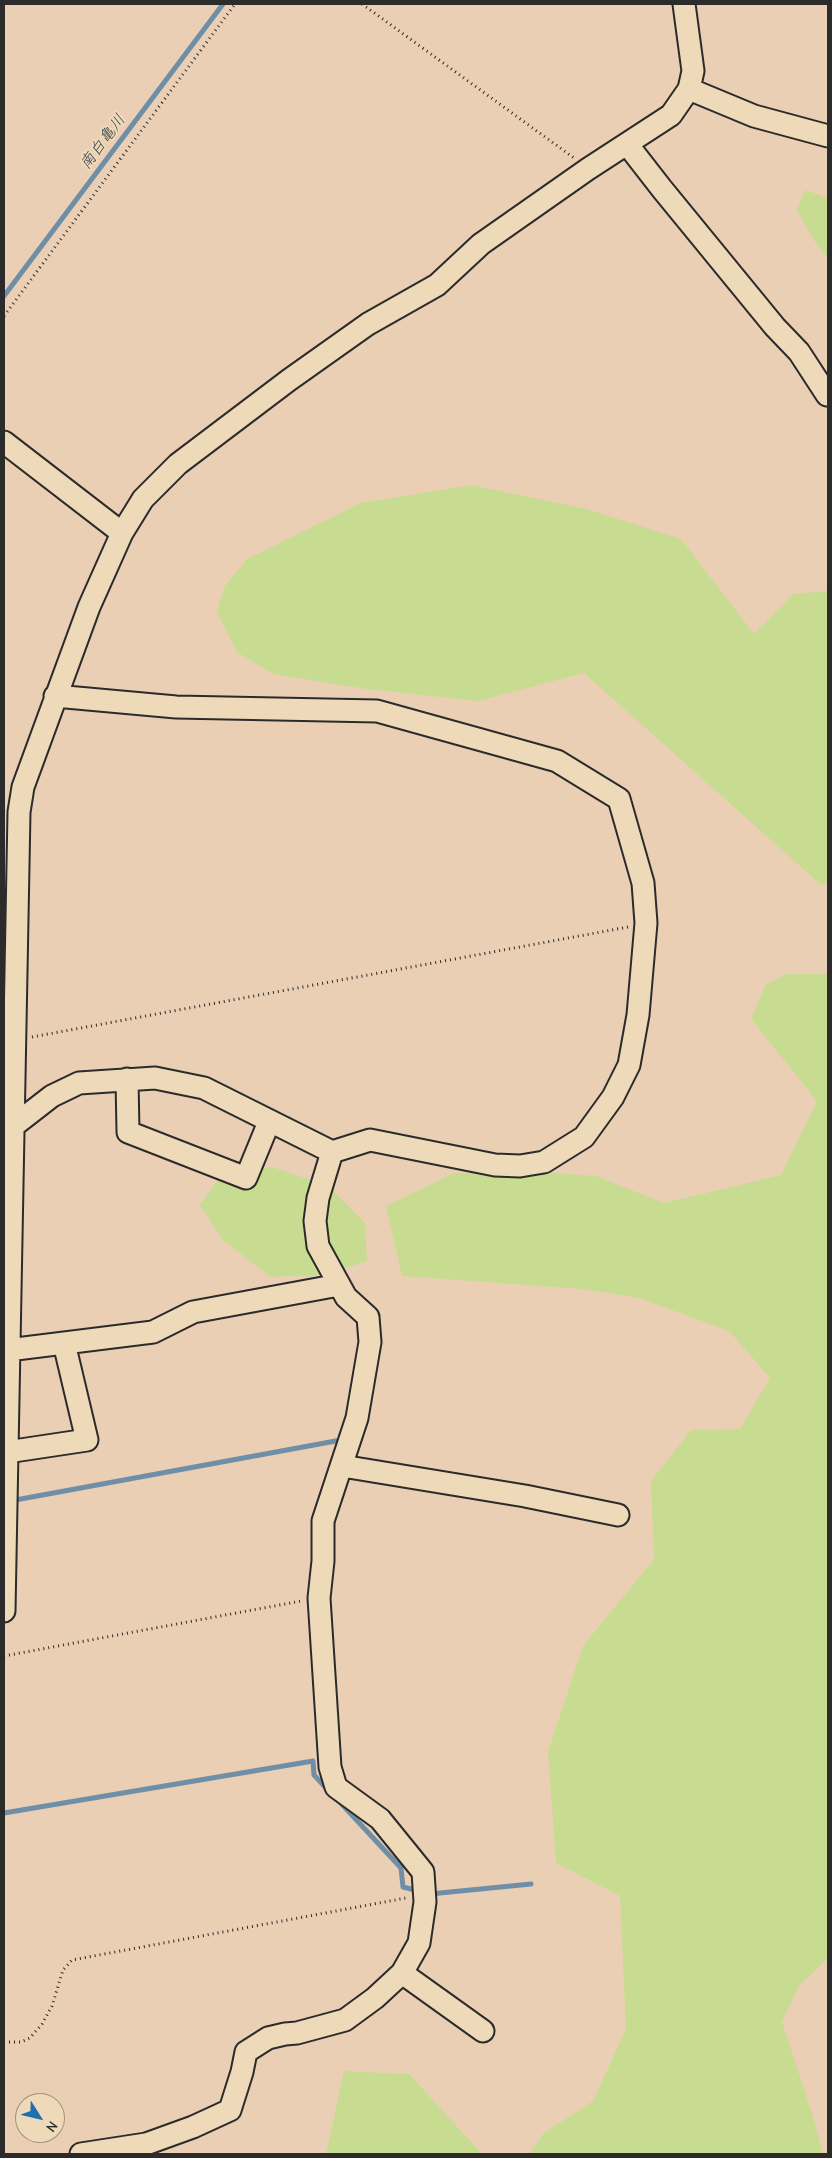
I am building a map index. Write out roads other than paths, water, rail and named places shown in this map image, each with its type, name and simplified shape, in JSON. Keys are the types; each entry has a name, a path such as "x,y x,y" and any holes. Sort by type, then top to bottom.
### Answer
{"street":[{"path":"4,1611 19,812 23,787 89,607 122,533 143,499 178,464 368,324 437,285 481,244 588,168 671,115 689,89 693,71 684,4"},
{"path":"689,89 754,116 828,136"},
{"path":"628,144 662,189 775,327 800,352 827,395"},
{"path":"4,442 122,533"},
{"path":"12,1127 52,1096 80,1083 155,1078 204,1088 332,1152 370,1140 495,1165 520,1166 544,1162 584,1137 614,1096 628,1065 638,1015 646,923 643,883 619,799 557,761 377,712 176,708 55,696"},
{"path":"127,1079 128,1132 246,1178 269,1122"},
{"path":"81,2154 146,2144 193,2127 230,2110 246,2052 268,2038 285,2034 297,2034 345,2020 375,1998 402,1973 418,1943 426,1902 423,1872 380,1819 336,1787 330,1767 319,1598 323,1561 323,1521 357,1418 370,1342 368,1317 346,1296 318,1246 315,1221 318,1198 332,1152"},
{"path":"8,1350 153,1332 192,1312 339,1285"},
{"path":"6,1452 87,1440 64,1343"},
{"path":"342,1466 525,1496 618,1515"},
{"path":"402,1973 483,2031"}],"waterway":[{"name":"南白亀川","path":"4,296 223,4"},
{"path":"10,1501 341,1440"},
{"path":"4,1813 313,1761 314,1775 328,1790"},
{"path":"337,1799 401,1868 403,1887 419,1891"},
{"path":"430,1894 531,1884"}]}
